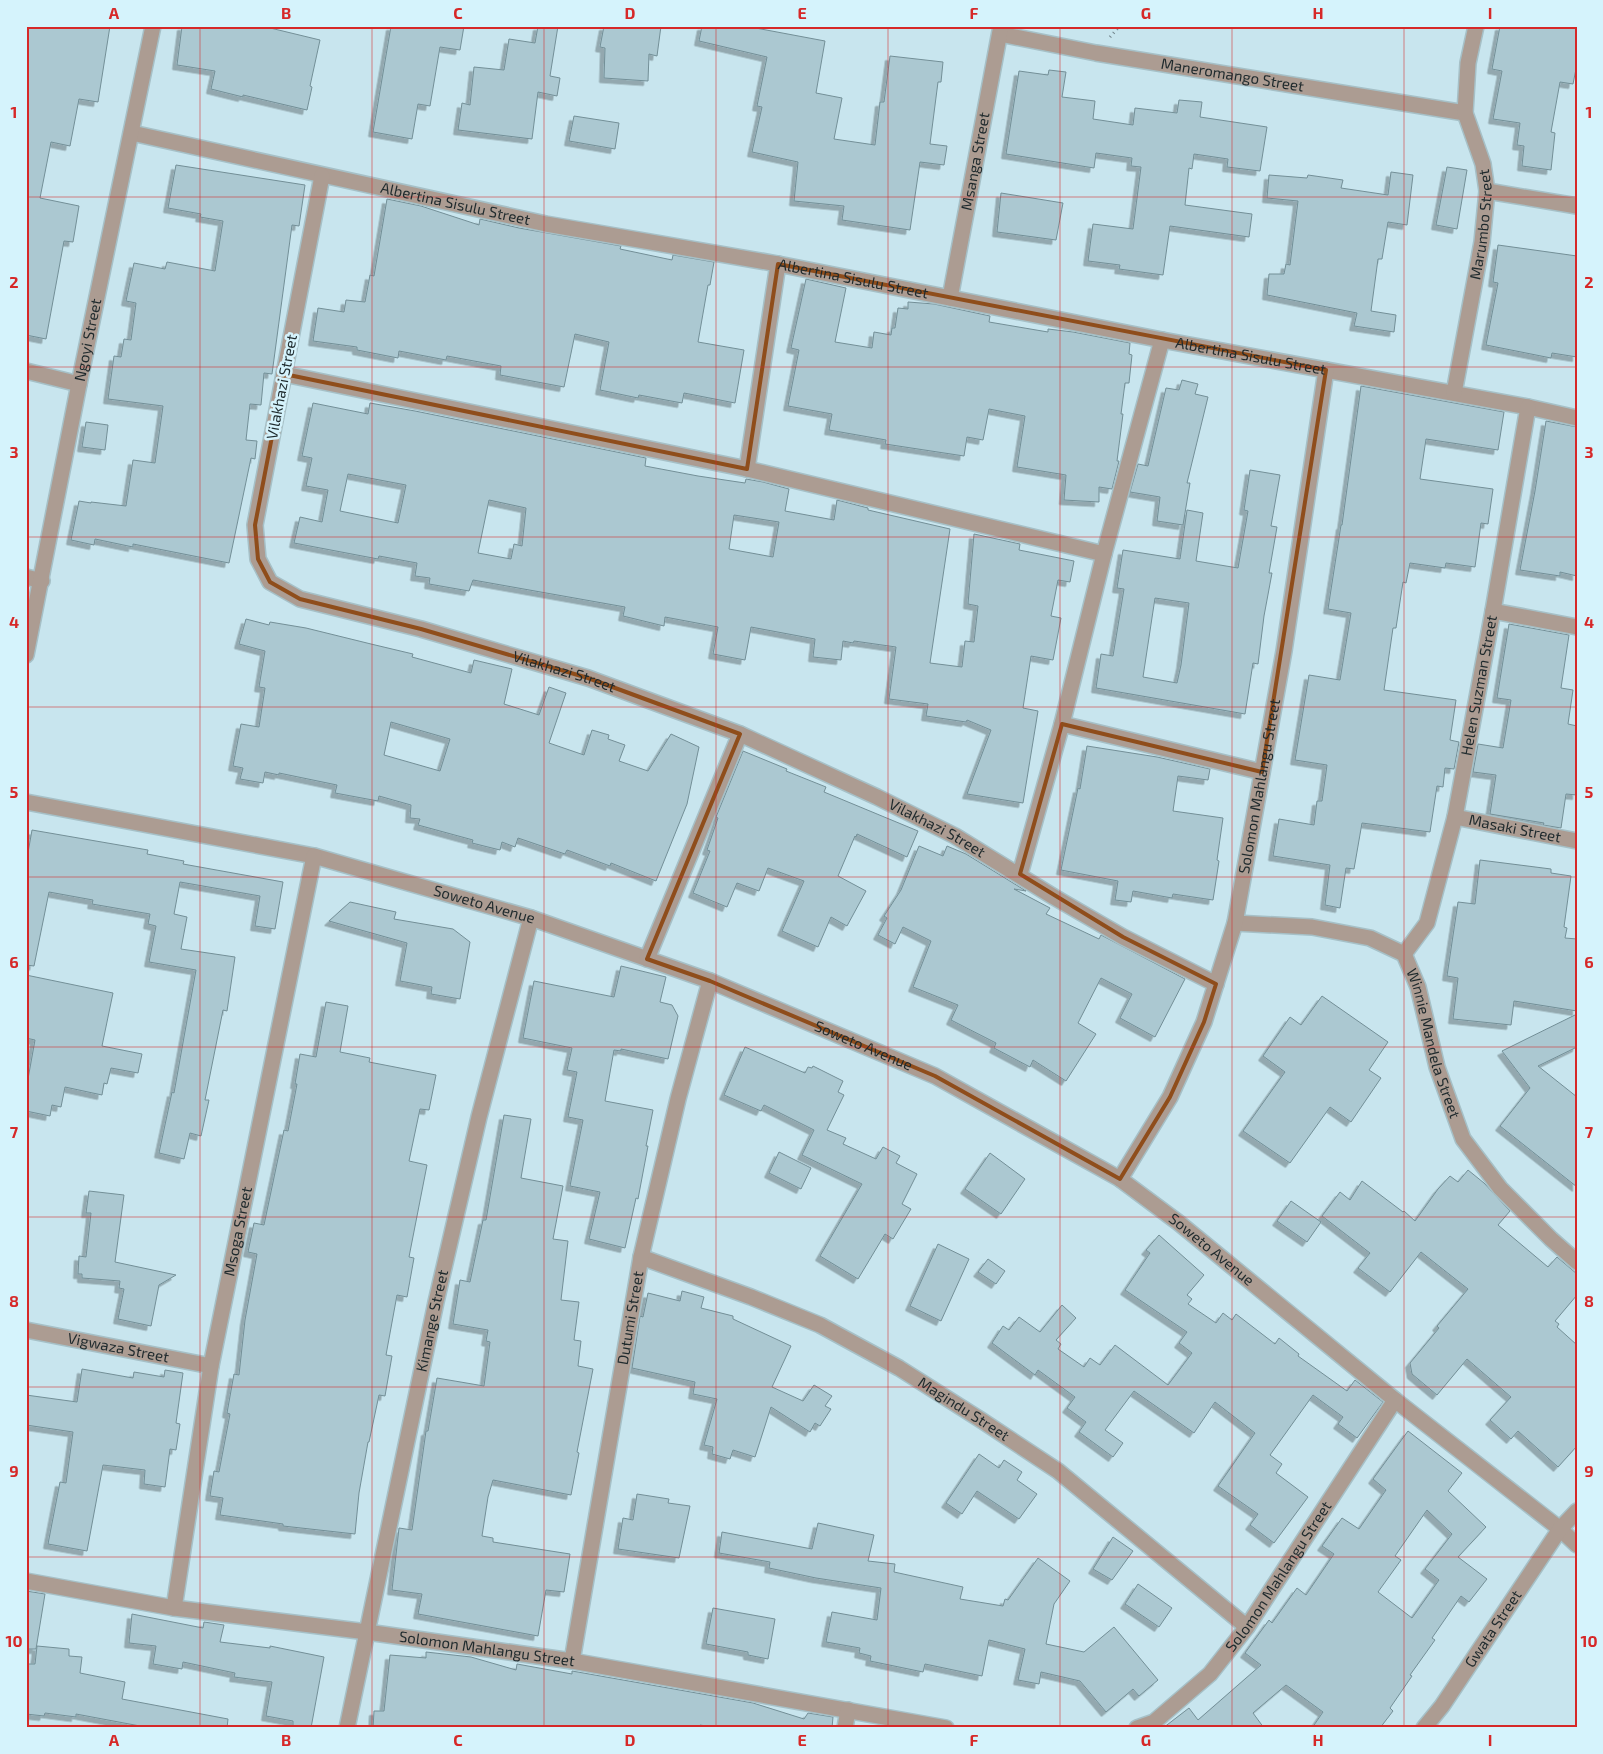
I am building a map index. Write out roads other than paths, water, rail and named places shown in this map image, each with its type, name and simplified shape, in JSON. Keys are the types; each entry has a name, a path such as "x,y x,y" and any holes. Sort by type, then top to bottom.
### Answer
{"street":[{"name":"Ngoyi Street","path":"26,655 79,384 153,26"},
{"name":"Marumbo Street","path":"1454,394 1482,242 1487,191 1483,164 1465,113 1468,63 1476,26"},
{"name":"Maneromango Street","path":"1001,30 1096,53 1465,113"},
{"name":"Msanga Street","path":"950,298 1001,30"},
{"name":"Albertina Sisulu Street","path":"132,133 546,224 778,264 1162,340 1528,407 1577,418"},
{"name":"Vilakhazi Street","path":"322,176 255,525 258,559 270,582 300,600 421,629 588,678 740,734 938,827 1020,874 1054,897 1123,937 1216,984"},
{"path":"1487,191 1577,206"},
{"path":"747,469 778,264"},
{"path":"1020,874 1062,724 1104,554 1162,340"},
{"name":"Solomon Mahlangu Street","path":"1120,1179 1170,1097 1204,1022 1235,922 1284,651 1326,370"},
{"path":"26,371 79,384"},
{"path":"284,374 747,469 1104,554"},
{"name":"Helen Suzman Street","path":"1404,954 1426,923 1455,817 1528,407"},
{"path":"26,577 42,580"},
{"path":"1493,611 1577,627"},
{"path":"1062,724 1262,772"},
{"path":"647,959 740,734"},
{"name":"Soweto Avenue","path":"26,802 314,856 531,918 710,981 935,1076 1120,1179 1179,1223 1395,1400 1560,1529 1577,1545"},
{"name":"Masaki Street","path":"1455,817 1577,841"},
{"name":"Msoga Street","path":"174,1608 211,1366 314,856"},
{"name":"Kimange Street","path":"347,1728 443,1272 479,1117 531,918"},
{"name":"Winnie Mandela Street","path":"1235,922 1312,927 1370,938 1404,954 1418,987 1437,1067 1463,1139 1500,1188 1577,1262"},
{"name":"Dutumi Street","path":"572,1661 641,1257 678,1099 710,981"},
{"name":"Magindu Street","path":"641,1257 751,1297 820,1325 898,1368 1058,1471 1247,1627"},
{"name":"Vigwaza Street","path":"26,1330 211,1366"},
{"name":"Solomon Mahlangu Street","path":"1138,1728 1154,1722 1210,1674 1247,1627 1395,1400"},
{"path":"1560,1529 1577,1511"},
{"name":"Gwata Street","path":"1424,1728 1442,1706 1560,1529"},
{"name":"Solomon Mahlangu Street","path":"26,1581 174,1608 367,1632 572,1661 946,1728"},
{"path":"845,1728 848,1710"}]}
